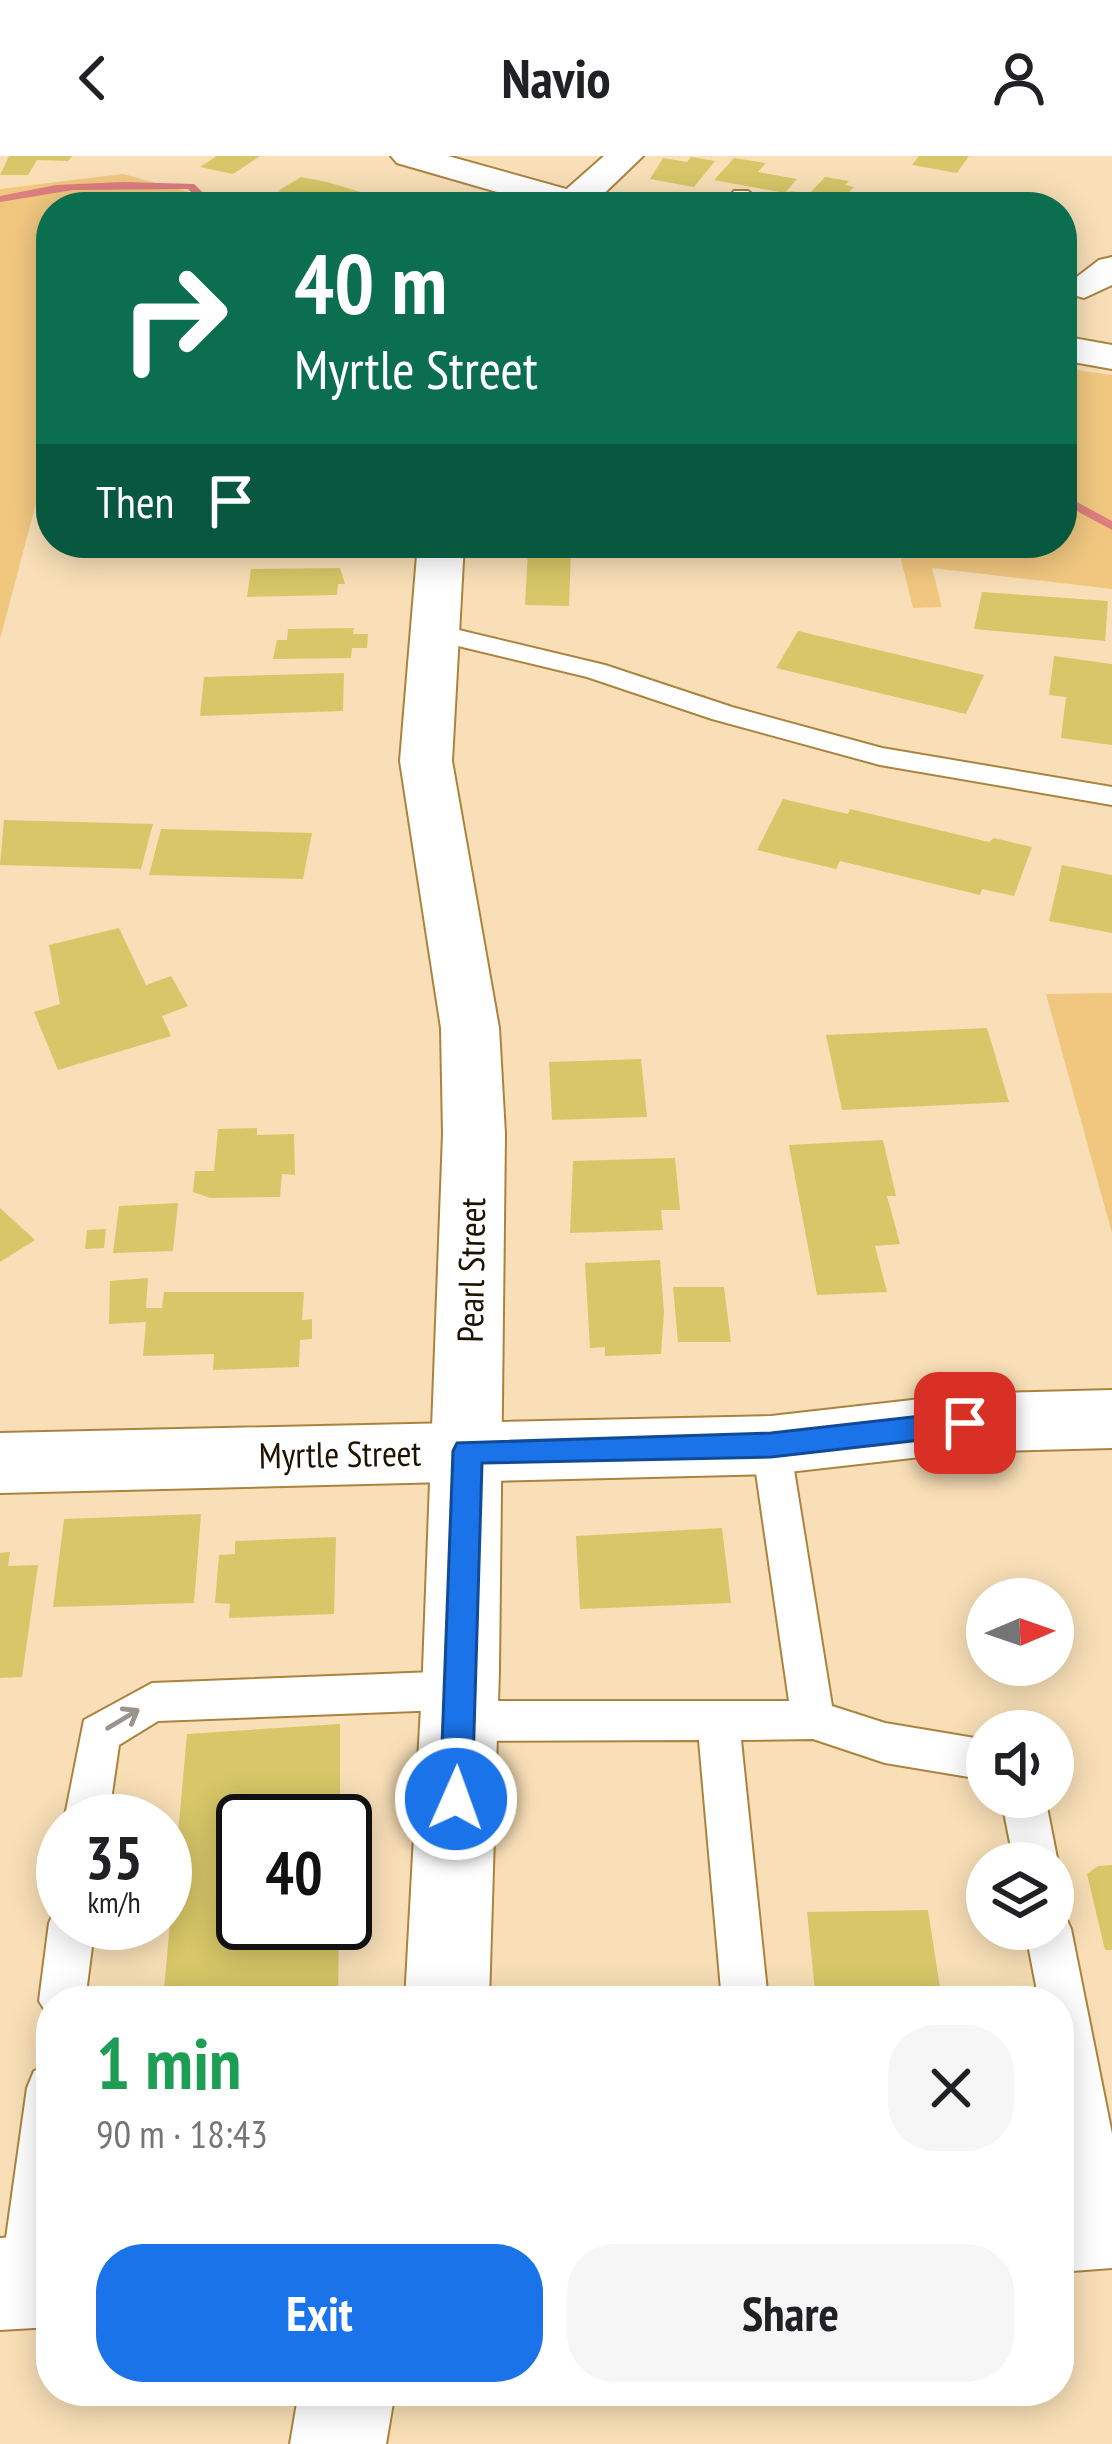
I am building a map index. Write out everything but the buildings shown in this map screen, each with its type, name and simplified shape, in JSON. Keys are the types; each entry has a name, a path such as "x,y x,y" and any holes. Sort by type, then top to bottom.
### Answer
{"street":[{"path":"409,156 540,192"},
{"path":"593,192 625,156"},
{"path":"481,192 494,178"},
{"path":"1077,351 1112,357"},
{"name":"Pearl Street","path":"440,558 426,761 470,1028 473,1075 468,1451 448,1986"},
{"name":"Myrtle Street","path":"0,1463 771,1445 965,1423 1112,1419"},
{"path":"338,2444 344,2406"}],"lane":[{"path":"438,633 596,671 722,713 880,756 1112,796"},
{"path":"771,1445 813,1720"},
{"path":"90,1794 99,1734 152,1702 460,1705 718,1720 813,1720 885,1744 966,1757"},
{"path":"718,1720 745,1986"},
{"path":"64,1986 69,1950"},
{"path":"1051,1950 1057,1986"},
{"path":"1074,2103 1092,2224"},
{"path":"25,2282 36,2200"}],"shaded area":[{"path":"123,174 188,192 36,192 36,503 0,639 0,189"},
{"path":"1077,370 1112,375 1112,589 932,568 942,607 913,608 901,558 1077,558"},
{"path":"1112,993 1112,1233 1046,994"}],"waterway":[{"path":"36,192 124,185 191,186 197,192"},
{"path":"0,199 36,192"},
{"path":"1077,506 1112,526"}],"route":[{"path":"456,1799 468,1451 771,1445 965,1423"}]}
